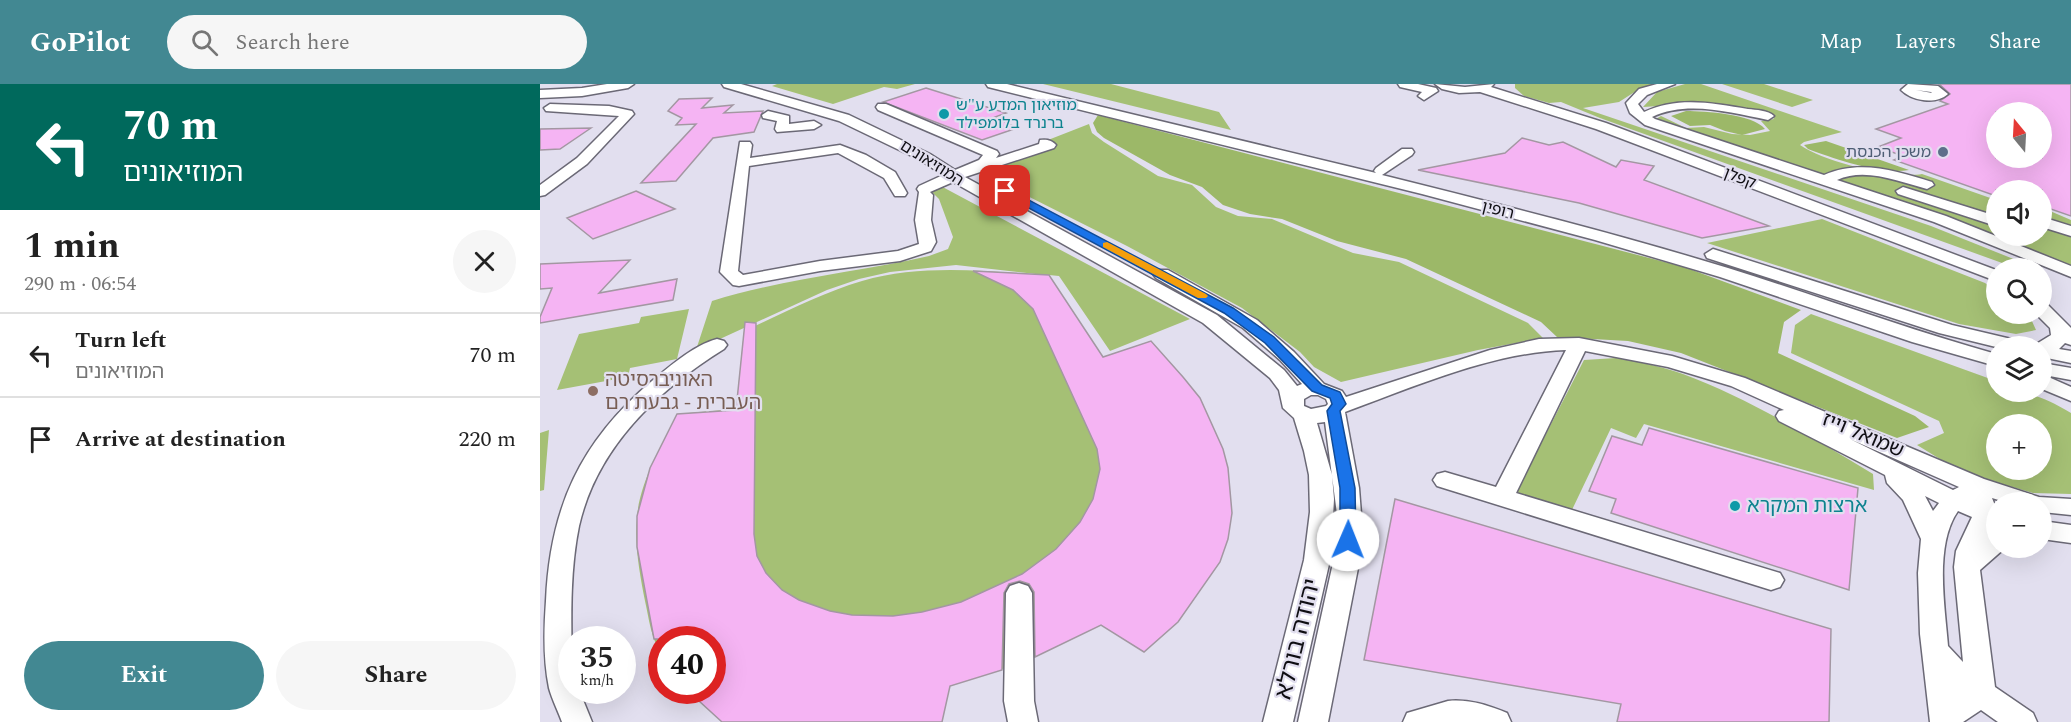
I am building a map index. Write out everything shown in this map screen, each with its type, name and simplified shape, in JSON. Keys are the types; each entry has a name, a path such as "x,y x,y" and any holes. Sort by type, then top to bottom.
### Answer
{"street":[{"path":"540,94 628,84"},
{"name":"המוזיאונים","path":"728,84 826,112 880,133 1236,315 1269,340 1328,399"},
{"name":"המוזיאונים","path":"753,84 858,116 960,173 977,191 1177,299 1210,320 1278,374 1298,407"},
{"name":"רופין","path":"992,84 1475,204 1648,250 1737,276 1986,359"},
{"name":"רופין","path":"1026,84 1697,249 1946,329 1986,339"},
{"path":"1404,84 1431,91 1424,96 1484,86"},
{"path":"1442,84 1457,89"},
{"path":"1504,84 1507,90 1525,103"},
{"path":"1669,84 1636,97 1632,103 1634,110 1663,126 1986,218"},
{"path":"540,88 606,86"},
{"path":"545,110 606,86"},
{"name":"קפלן","path":"1484,86 1525,103 1611,130 1986,272"},
{"path":"882,107 991,153 987,161 925,192 911,189 902,196"},
{"path":"1643,117 1662,108 1692,107 1715,107 1768,116"},
{"path":"540,192 582,161 628,114 609,110 545,110"},
{"path":"768,116 784,119 782,129 814,125 823,118 826,112"},
{"path":"806,154 814,125"},
{"path":"960,173 1049,145 1045,143"},
{"path":"745,145 729,272 739,280 900,256 917,251 925,247 927,242 923,220 925,192"},
{"path":"742,169 806,154 840,149 890,175 902,196 923,220"},
{"path":"1381,171 1407,152"},
{"path":"742,169 861,158"},
{"path":"1830,173 1890,173 1986,204"},
{"path":"1830,173 2071,272"},
{"path":"2052,225 2071,231"},
{"path":"2052,238 2071,244"},
{"path":"2052,312 2067,329"},
{"path":"2052,317 2067,329"},
{"path":"2052,345 2060,339 2067,329"},
{"path":"1502,498 1579,344"},
{"name":"שמואל וייז","path":"1298,407 1316,417 1328,399 1539,345 1579,344 1648,356 1695,369 1767,394 1976,485 1999,492"},
{"path":"577,722 564,688 559,625 560,567 570,514 591,469 617,429 652,391 689,360 717,345"},
{"path":"2052,352 2071,357"},
{"name":"שמואל וייז","path":"1695,369 1876,462 1953,500 1986,513"},
{"path":"2052,371 2071,375"},
{"path":"2052,386 2071,395"},
{"name":"יהודה בורלא","path":"1313,722 1346,563 1348,540 1347,488 1328,399"},
{"name":"יהודה בורלא","path":"1278,722 1317,560 1320,538 1321,491 1318,463 1298,407"},
{"path":"1876,462 1913,496 1933,537"},
{"path":"1446,480 1771,580"},
{"path":"1981,693 1945,720 1935,651 1930,555 1933,537 1953,500 1976,485 1986,505"},
{"path":"2052,505 2071,507"},
{"path":"1981,693 1967,567 1969,551 1986,523"},
{"path":"2052,533 2071,534"},
{"path":"1967,567 1986,551"},
{"path":"1019,593 1019,701 1023,722"},
{"path":"1935,651 1964,682 2022,722"},
{"path":"1418,722 1434,716 1463,712 1496,722"}],"green space":[{"path":"777,84 915,84 897,89 884,87 833,104 772,86"},
{"path":"1043,84 1111,84 1219,112 1231,130"},
{"path":"1515,84 1658,84 1633,93 1619,102 1583,108 1931,226 2011,258 1988,258 1561,102 1549,103 1524,96 1515,88"},
{"path":"1685,84 1701,84 1842,132 1800,145 1825,157 1859,168 1894,174 1922,174 1986,196 1986,232 1654,120 1661,116 1686,128 1704,127 1732,134 1750,135 1770,131 1761,121 1774,119 1771,115 1708,103 1643,107 1657,92"},
{"path":"1722,84 1764,84 1813,100 1792,107"},
{"path":"1686,111 1740,117 1759,124 1765,129 1742,135 1710,125 1690,126 1671,116"},
{"path":"1098,115 1684,267 1801,310 1784,322 1778,353 1915,416 1929,427 1897,438 1681,353 1628,341 1557,337 1541,322 1406,259 1337,241 1282,219 1250,214 1223,205 1202,187 1170,175 1104,138 1097,132 1093,123"},
{"path":"1089,124 1092,133 1104,142 1158,176 1192,185 1216,207 1238,216 1272,219 1353,253 1399,262 1528,323 1543,338 1478,350 1341,382 1314,367 1300,352 1242,308 1127,246 974,169"},
{"path":"1826,141 1909,170 1885,170 1858,165 1808,149 1804,145"},
{"path":"2071,181 2071,198 2052,210 2052,190"},
{"path":"937,184 1190,319 1110,351 1059,276 1049,275 1103,357 1151,341 1200,398 1228,468 1232,513 1220,562 1178,622 1144,652 1101,625 1024,662 950,686 942,722 722,722 716,704 726,704 726,626 651,626 639,570 636,528 642,491 652,464 677,414 736,409 744,331 832,291 862,281 907,272 952,270 1044,275 956,265 890,272 827,290 696,350 712,301 793,281 902,262 948,249 953,237 939,199 927,187"},
{"path":"2052,212 2071,220 2071,268 2022,246 2052,246"},
{"path":"1822,219 1985,283 1986,324 2033,324 2036,330 2016,334 1959,324 1707,243"},
{"path":"689,309 677,359 630,368 628,377 557,390 579,334 639,323 641,317"},
{"path":"1811,314 1986,377 1986,402 2052,403 2071,413 2071,494 2030,492 1988,480 2052,480 2052,414 1986,414 1986,479 1961,472 1917,445 1944,433 1939,421 1791,353 1795,325"},
{"path":"1616,358 1658,366 1683,374 1756,407 1873,474 1874,490 1644,424 1636,438 1611,428 1571,512 1515,494 1584,360"},
{"path":"549,430 544,490 540,491 540,433"}],"building":[{"name":"משכן הכנסת","path":"1939,84 2071,84 2071,216 2052,209 2052,180 1986,180 1986,192 1894,160 1903,156 1878,147 1901,138 1876,129 1948,104 1940,101 1950,94"},
{"name":"מוזיאון המדע ע\"ש ברנרד בלומפילד","path":"926,88 1006,113 995,117 1017,128 982,140 883,102"},
{"path":"712,98 702,108 733,105 724,113 763,111 754,132 713,138 676,181 641,183 696,124 676,125 682,118 668,111 679,99"},
{"path":"591,128 560,149 540,150 540,129"},
{"path":"1522,138 1549,145 1563,142 1616,167 1621,160 1654,166 1644,180 1769,226 1702,238 1579,203 1418,170 1505,153"},
{"path":"636,191 675,209 593,239 567,218"},
{"path":"630,260 599,293 677,279 673,300 540,323 540,317 552,288 540,289 540,264"},
{"path":"973,271 1049,275 1103,357 1151,341 1200,398 1223,449 1228,468 1232,513 1228,539 1220,562 1178,622 1144,652 1101,625 1035,657 1034,592 1029,584 1020,581 1009,584 1004,593 1002,670 950,686 942,722 722,722 702,704 726,704 726,626 652,626 637,547 637,516 650,468 677,414 736,410 745,322 756,323 754,534 757,556 766,573 782,590 799,600 830,611 852,615 893,616 922,612 961,602 1022,574 1056,549 1080,522 1093,499 1100,469 1097,449 1033,309 1013,290"},
{"name":"ארצות המקרא","path":"1649,428 1858,488 1849,590 1611,513 1616,499 1589,491 1612,436 1642,445"},
{"path":"1395,499 1831,629 1829,722 1617,722 1621,704 1364,660"}],"slow traffic":[{"path":"1107,245 1202,296"}],"place":[{"name":"מוזיאון המדע ע\"ש ברנרד בלומפילד","path":"944,114"},
{"name":"משכן הכנסת","path":"1943,152"},
{"name":"האוניברסיטה העברית - גבעת רם","path":"593,391"},
{"name":"ארצות המקרא","path":"1735,506"}],"route":[{"path":"1005,191 1229,311 1250,324 1269,340 1317,388 1335,395 1339,404 1334,411 1336,433 1347,488 1348,540"}]}
